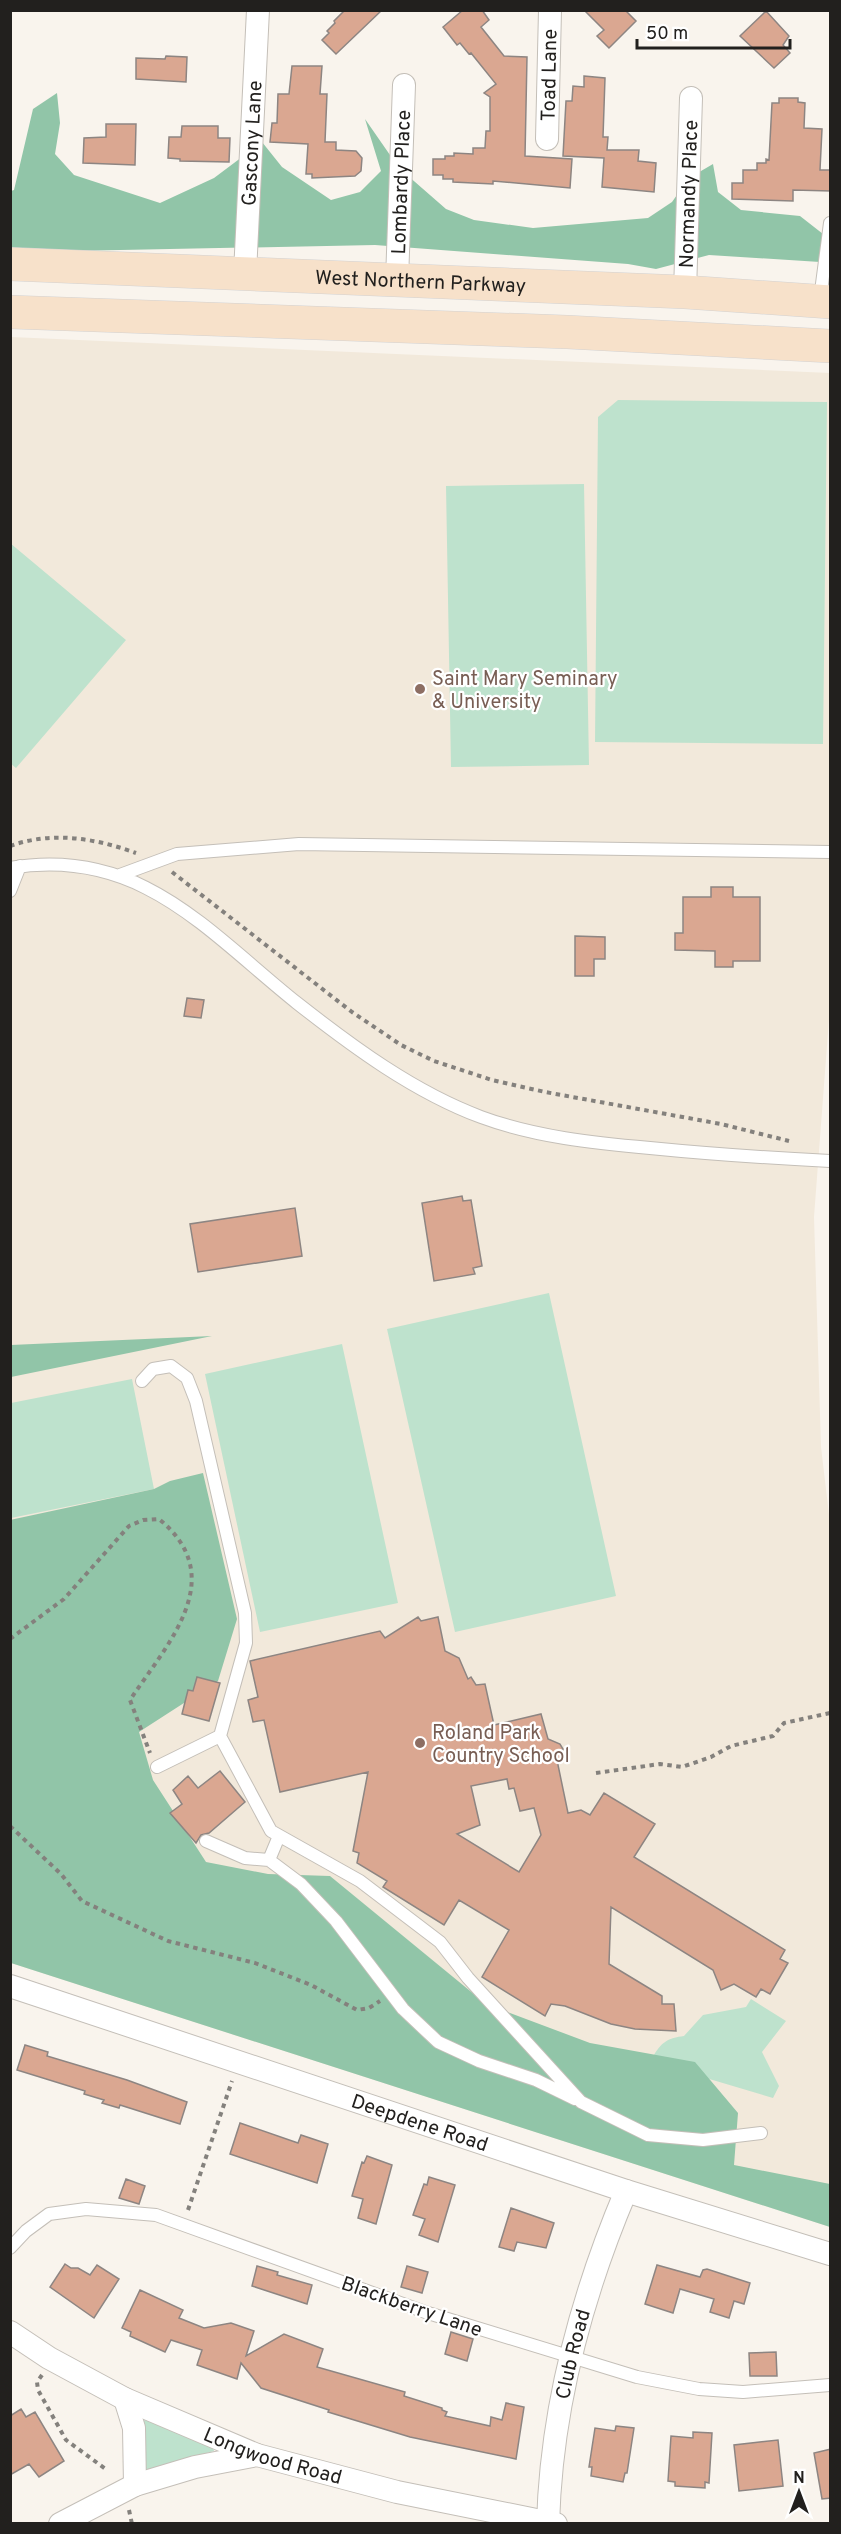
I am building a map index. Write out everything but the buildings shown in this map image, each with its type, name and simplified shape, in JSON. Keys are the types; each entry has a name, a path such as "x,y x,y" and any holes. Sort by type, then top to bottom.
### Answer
{"main road":[{"name":"West Northern Parkway","path":"10,264 685,292 825,301"},
{"path":"10,312 567,332 831,346"}],"street":[{"name":"Gascony Lane","path":"245,273 258,10"},
{"name":"Toad Lane","path":"547,139 550,10"},
{"name":"Lombardy Place","path":"397,280 404,84"},
{"name":"Normandy Place","path":"685,292 692,98"},
{"name":"Deepdene Road","path":"10,1986 626,2191 831,2254"},
{"name":"Club Road","path":"551,2523 552,2472 570,2358 592,2282 626,2191"},
{"name":"Longwood Road","path":"10,2332 49,2358 125,2399 256,2455 397,2492 551,2523"},
{"path":"125,2399 134,2428 135,2485"},
{"path":"60,2523 135,2485 195,2467 256,2455"}],"lane":[{"path":"825,301 831,223"},
{"path":"120,875 177,854 299,844 831,852"},
{"path":"10,891 15,867 59,865 101,870 120,875 168,899 196,918 298,1003 389,1069 434,1095 482,1117 592,1143 831,1161"},
{"path":"142,1381 153,1369 171,1366 187,1378 196,1401 245,1613 246,1643 220,1736 271,1832 360,1881 440,1942 468,1978 581,2103"},
{"path":"157,1767 220,1736"},
{"path":"269,1860 279,1836"},
{"path":"206,1841 245,1858 269,1860 301,1884 336,1921 403,2008 438,2042 479,2061 536,2080 648,2135 703,2140 761,2133"},
{"name":"Blackberry Lane","path":"10,2248 26,2231 49,2214 86,2209 156,2215 428,2313 570,2358 637,2376 699,2389 742,2392 796,2390 831,2385"}],"path":[{"path":"10,846 44,837 66,837 114,845 142,855"},
{"path":"164,867 352,1012 401,1045 434,1061 492,1080 544,1092 721,1124 796,1143"},
{"path":"10,1639 64,1599 129,1526 143,1520 159,1520 179,1535 190,1562 192,1588 188,1608 177,1632 130,1700 136,1722 157,1767"},
{"path":"596,1773 660,1764 682,1767 711,1757 731,1746 773,1736 784,1723 831,1713"},
{"path":"10,1826 61,1874 82,1901 168,1941 255,1963 311,1985 357,2010 369,2008 390,1990"},
{"path":"190,2205 233,2077"},
{"path":"49,2358 37,2382 52,2418 66,2440 107,2470"},
{"path":"129,2509 132,2523"}],"shaded area":[{"path":"11,337 830,373 830,1006 814,1217 821,1447 830,1523 830,2227 11,1963"}],"green space":[{"path":"57,93 60,123 55,154 74,175 160,203 214,178 262,142 282,167 331,200 360,192 381,171 365,119 399,168 446,209 474,220 533,228 648,218 672,202 689,178 713,164 718,192 741,210 800,216 823,234 820,262 709,255 656,269 628,264 375,245 71,251 11,249 11,191 14,190 33,109"},
{"path":"618,400 827,402 823,744 595,742 598,417"},
{"path":"584,484 589,765 451,767 446,486"},
{"path":"10,543 126,640 16,768 10,763"},
{"path":"549,1293 616,1596 455,1632 387,1329"},
{"path":"212,1336 11,1377 11,1345"},
{"path":"342,1344 398,1603 260,1632 205,1374"},
{"path":"132,1379 154,1489 11,1518 11,1403"},
{"path":"203,1473 237,1619 218,1681 139,1732 153,1780 206,1862 268,1874 330,1876 486,2004 590,2043 695,2062 738,2113 734,2165 830,2184 830,2227 11,1963 10,1520 154,1489 170,1481"},
{"path":"751,1999 786,2021 762,2052 779,2086 773,2098 706,2078 653,2057 662,2044 684,2036 703,2015 746,2007"},
{"path":"143,2420 154,2421 212,2445 214,2451 140,2472"}],"place":[{"name":"Saint Mary Seminary & University","path":"420,689"},
{"name":"Roland Park Country School","path":"420,1743"}]}
